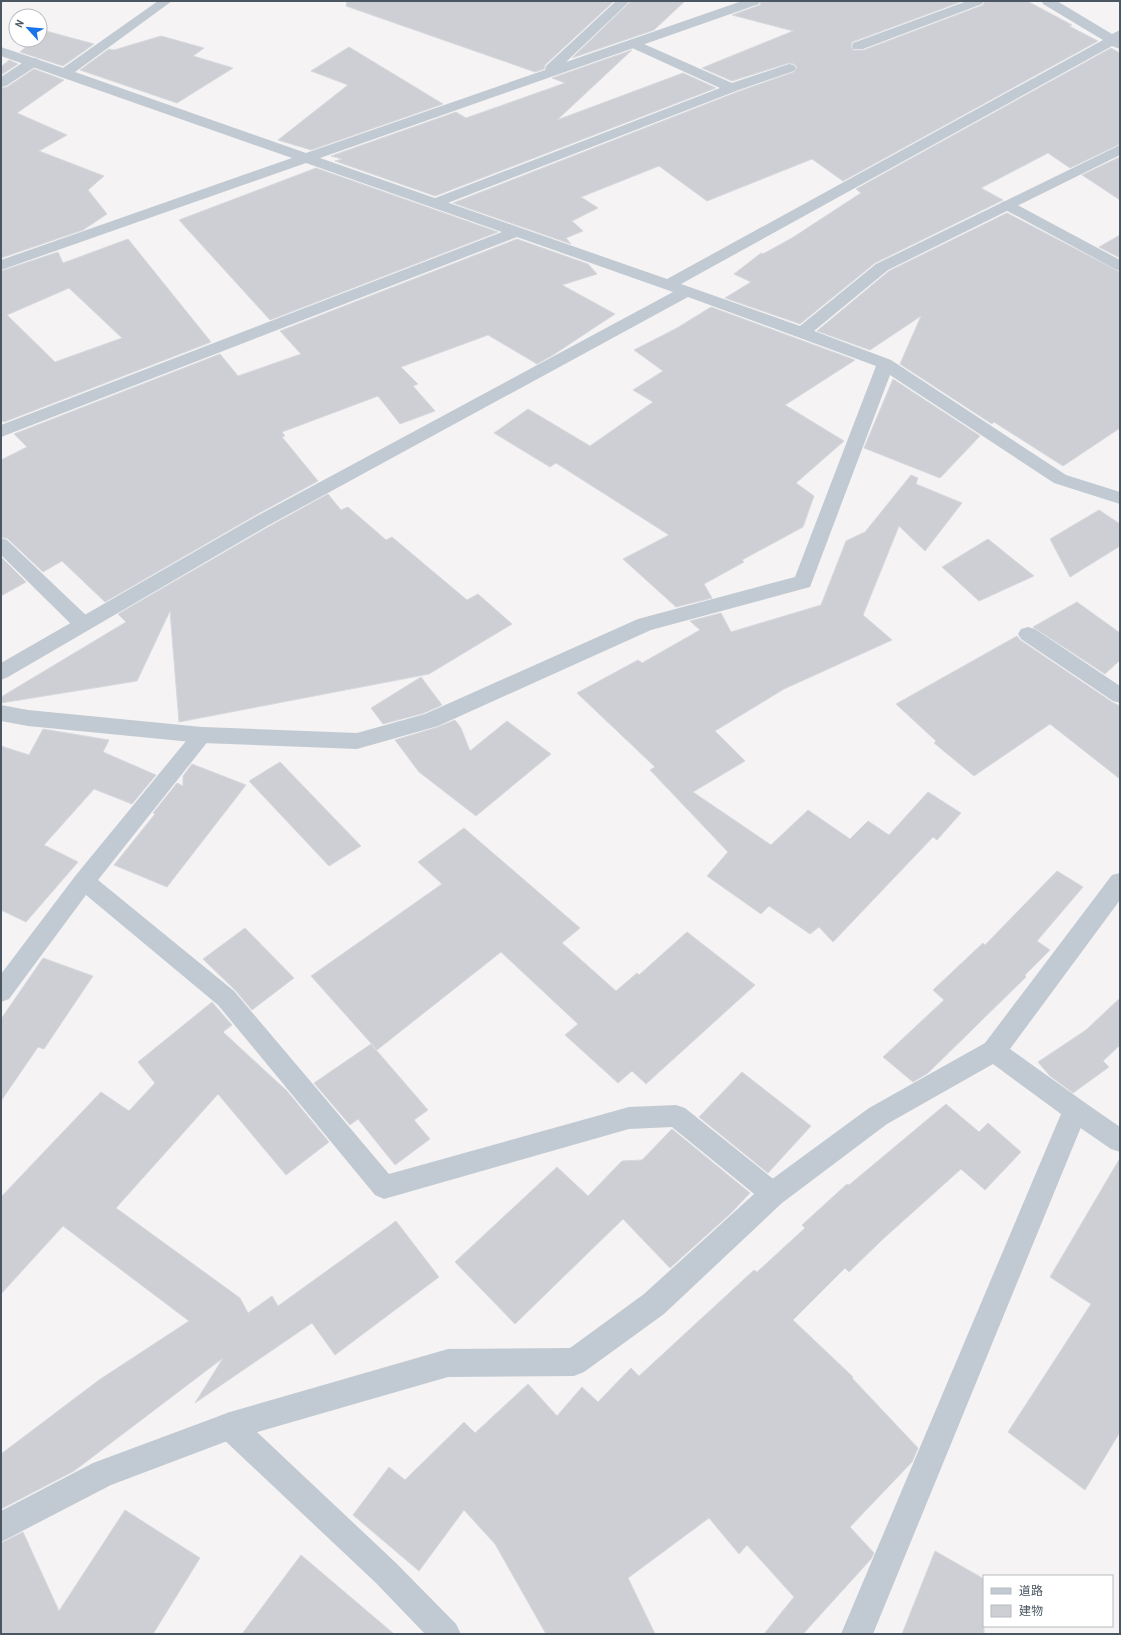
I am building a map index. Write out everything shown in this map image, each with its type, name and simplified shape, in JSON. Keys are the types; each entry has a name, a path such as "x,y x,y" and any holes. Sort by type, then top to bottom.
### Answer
{"street":[{"path":"65,73 166,1"},
{"path":"544,76 624,1"},
{"path":"1,265 544,76 754,1"},
{"path":"1048,1 1118,40"},
{"path":"668,285 1118,40"},
{"path":"1,51 668,285 884,364 1060,479 1120,498"},
{"path":"802,333 882,267 1120,149"},
{"path":"1,431 516,232"},
{"path":"1,672 262,521 686,292"},
{"path":"1,713 28,718 202,735 357,741 431,720 645,624 803,582 884,364"},
{"path":"1,1527 103,1474 230,1426 448,1363 574,1362 654,1304 773,1194 878,1116 994,1051 1120,882"},
{"path":"856,1634 1075,1110 994,1051"}],"lane":[{"path":"858,46 978,1"},
{"path":"635,44 731,88"},
{"path":"1,83 33,62"},
{"path":"435,203 731,88 789,68"},
{"path":"1006,205 1120,266"},
{"path":"1,544 84,624"},
{"path":"1028,634 1120,696"},
{"path":"1,992 84,882 202,735"},
{"path":"84,882 226,998 384,1187 629,1118 676,1116 773,1194"},
{"path":"1075,1110 1120,1141"},
{"path":"230,1426 386,1573 446,1634"}],"building":[{"path":"347,1 614,1 545,65 544,69 535,72 346,6"},
{"path":"631,1 685,1 654,30 572,58"},
{"path":"761,1 963,1 852,42 851,46 853,50 864,50 983,5 985,1 1027,1 1098,41 843,181 812,159 707,201 659,166 581,197 598,208 572,221 583,231 566,238 571,244 453,203 737,92 794,72 797,67 794,64 789,63 732,81 702,68 793,31 732,15 760,5"},
{"path":"48,31 94,44 63,66 20,52 25,48 48,48"},
{"path":"161,36 204,48 193,56 233,68 177,103 80,70 109,49 114,50"},
{"path":"349,47 443,104 311,150 278,140 348,85 311,71"},
{"path":"1111,48 1120,53 1120,144 1070,168 1048,153 981,188 1003,200 875,263 800,324 725,298 751,282 734,274 761,253 763,254 792,238 861,193 856,189"},
{"path":"632,50 557,120 683,73 716,88 435,196 335,161 342,159 331,156 456,112 466,118 565,83 552,78"},
{"path":"9,60 18,64 1,75 1,67"},
{"path":"34,69 64,80 17,113 67,135 39,151 104,176 88,190 107,214 83,230 1,258 1,88 7,87"},
{"path":"1120,157 1120,200 1082,175"},
{"path":"316,168 498,232 270,320 179,220"},
{"path":"1007,213 1120,272 1120,428 1063,466 994,422 992,424 900,364 921,316 870,350 817,331 889,271"},
{"path":"1120,235 1120,258 1099,247"},
{"path":"128,239 211,342 4,422 1,420 1,271 58,252 63,263","holes":["69,288 122,338 55,362 7,315"]},
{"path":"517,239 588,264 597,274 562,285 615,314 537,364 488,335 401,367 418,384 413,386 435,411 400,424 378,396 282,432 285,436 282,437 318,481 105,602 62,561 43,572 8,539 1,537 1,460 27,447 14,434 220,354 238,376 301,354 280,331"},
{"path":"711,307 855,360 785,405 844,441 796,483 814,496 803,527 742,560 744,562 704,584 712,598 676,607 623,559 669,535 556,463 550,467 494,433 528,409 590,446 653,402 633,390 663,371 634,350 677,328"},
{"path":"893,379 980,436 940,478 864,448"},
{"path":"911,475 918,478 916,484 962,503 925,551 899,526 863,615 892,640 784,689 715,731 745,761 693,792 771,845 808,810 850,839 868,821 889,835 928,792 961,813 937,840 933,837 833,942 819,927 810,934 769,906 761,914 707,876 728,852 650,770 655,767 577,693 638,660 642,663 700,630 690,621 721,613 731,632 821,605 846,541 865,532"},
{"path":"328,494 341,510 348,507 386,540 392,537 467,600 478,594 512,624 429,674 179,722 170,611 137,681 1,703 1,697 126,622 118,614"},
{"path":"1099,510 1120,524 1120,546 1070,577 1050,539"},
{"path":"988,539 1034,576 979,601 942,567"},
{"path":"1,557 26,582 1,596"},
{"path":"1077,602 1120,633 1120,660 1105,674 1033,627"},
{"path":"1017,636 1020,640 1120,706 1120,779 1050,724 974,776 934,743 936,741 896,704"},
{"path":"421,677 442,705 424,713 383,724 371,708"},
{"path":"455,720 461,728 470,751 507,721 551,754 476,816 419,772 395,740 438,727"},
{"path":"43,729 109,740 103,752 156,775 132,804 94,789 44,845 78,862 26,922 1,910 1,746 29,755"},
{"path":"280,762 361,846 329,866 249,781"},
{"path":"192,764 246,785 167,887 114,865 155,814 153,813 177,783 183,786 183,776"},
{"path":"464,828 580,928 562,943 616,991 637,973 639,975 687,932 755,985 646,1084 632,1071 618,1083 565,1035 578,1024 501,952 377,1050 311,976 442,884 418,862"},
{"path":"1057,871 1083,887 1037,941 1050,950 1025,975 1026,977 928,1073 913,1082 883,1057 944,1000 933,990 983,943 985,945"},
{"path":"245,928 294,978 252,1010 235,990 203,959"},
{"path":"43,958 93,976 44,1049 38,1047 1,1101 1,1019"},
{"path":"1120,998 1120,1045 1103,1061 1109,1067 1073,1093 1050,1076 1038,1062 1086,1030"},
{"path":"212,1002 232,1025 223,1032 287,1091 329,1142 286,1175 218,1094 116,1208 240,1298 248,1313 272,1296 278,1306 396,1221 439,1277 335,1355 312,1323 195,1403 223,1358 74,1471 1,1509 1,1454 99,1380 189,1321 63,1226 1,1294 1,1197 101,1092 129,1111 155,1083 138,1062"},
{"path":"371,1044 428,1110 414,1120 430,1139 395,1165 358,1119 350,1125 314,1083"},
{"path":"742,1072 811,1126 768,1173 699,1117"},
{"path":"946,1104 979,1132 988,1123 1021,1152 985,1190 961,1169 883,1239 849,1272 845,1268 793,1320 853,1377 852,1378 918,1448 912,1462 850,1527 874,1553 871,1559 803,1634 764,1634 794,1597 747,1545 739,1554 709,1518 628,1578 655,1634 546,1634 495,1544 464,1510 419,1571 353,1515 389,1467 405,1480 464,1422 475,1433 528,1384 557,1416 582,1387 598,1402 631,1368 639,1376 754,1270 757,1272 805,1228 802,1225 847,1184 849,1185"},
{"path":"672,1129 750,1193 731,1213 670,1268 623,1219 515,1324 455,1262 557,1167 588,1196 622,1161 642,1160"},
{"path":"1120,1158 1120,1432 1085,1490 1008,1432 1091,1304 1050,1277"},
{"path":"125,1510 200,1558 153,1634 1,1634 1,1543 23,1532 59,1611"},
{"path":"935,1551 983,1578 984,1634 902,1634"},
{"path":"301,1555 394,1634 242,1634"}]}
